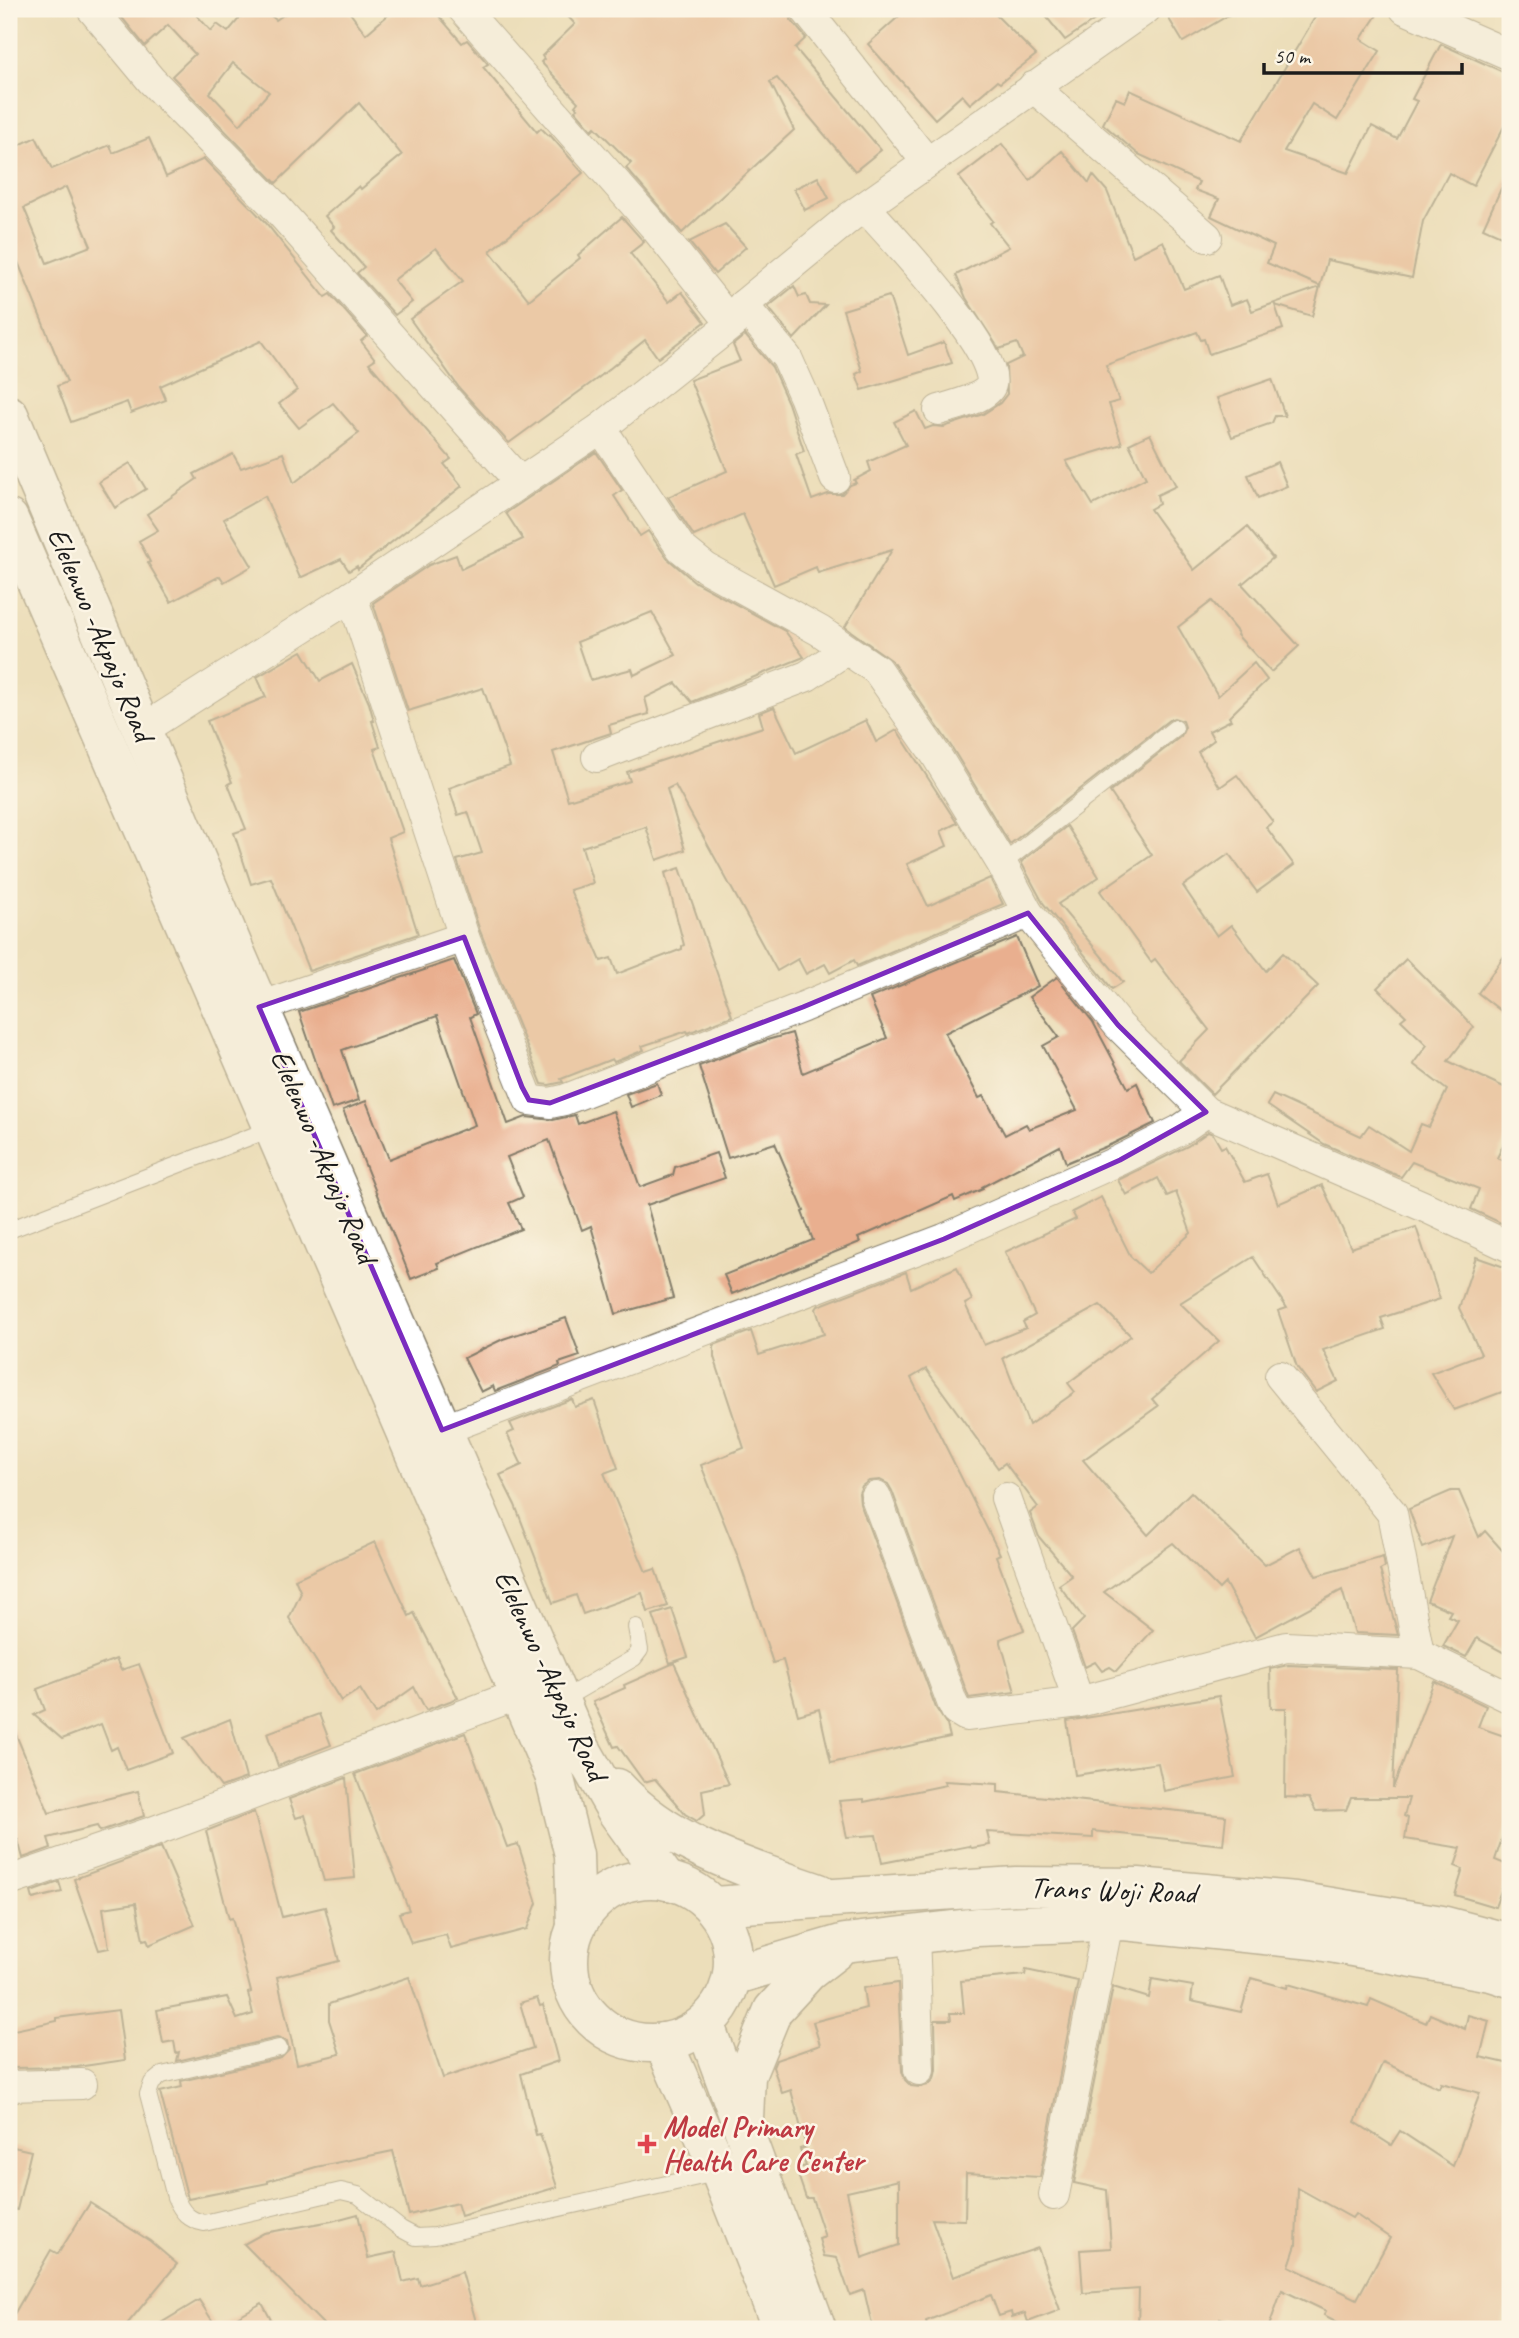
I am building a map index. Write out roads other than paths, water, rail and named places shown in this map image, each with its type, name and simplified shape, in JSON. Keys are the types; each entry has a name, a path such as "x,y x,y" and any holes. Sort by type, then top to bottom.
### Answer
{"main road":[{"name":"Elelenwo -Akpajo Road","path":"9,415 259,1007 580,1747 617,1812 667,1881"},
{"name":"Elelenwo -Akpajo Road","path":"9,519 554,1775 574,1855 576,1927"},
{"path":"580,1747 630,1802 676,1835 738,1865 837,1899"},
{"path":"641,1880 667,1881 692,1890 713,1906 727,1929 734,1954 732,1976 722,2005 705,2025 682,2038 655,2044 627,2040 602,2027 582,2007 571,1982 568,1954 576,1927 592,1904 614,1887 641,1880"},
{"name":"Trans Woji Road","path":"713,1906 1016,1886 1138,1887 1295,1901 1442,1925 1510,1943"},
{"name":"Trans Woji Road","path":"732,1976 845,1943 977,1927 1124,1921 1314,1940 1492,1972 1510,1978"},
{"path":"744,2127 746,2076 773,2010 808,1972 845,1943"},
{"path":"705,2025 817,2329"},
{"path":"663,2042 720,2172 782,2329"}],"street":[{"path":"92,9 152,80 273,204 520,482"},
{"path":"463,9 653,225 738,314 787,358 835,478"},
{"path":"805,9 927,162"},
{"path":"142,730 352,596 601,428 865,207 1146,9"},
{"path":"1405,9 1510,55"},
{"path":"1033,87 1207,237"},
{"path":"865,207 949,301 991,372 991,386 984,394 939,410"},
{"path":"601,428 681,548 706,568 820,631 877,670 936,755 1002,864 1028,913 1118,1025 1206,1112 1423,1206 1510,1247"},
{"path":"352,596 464,937 529,1100 550,1102 576,1095 803,1007 1028,913"},
{"path":"597,757 807,676 846,650"},
{"path":"259,1007 464,937"},
{"path":"442,1430 944,1239 1120,1160 1180,1130 1206,1112"},
{"path":"1280,1376 1392,1513 1419,1654"},
{"path":"876,1497 956,1710 966,1716 1079,1702 1286,1647 1419,1654 1510,1698"},
{"path":"1006,1498 1079,1702"},
{"path":"9,1881 152,1832 519,1695"},
{"path":"1054,2196 1108,1922"},
{"path":"914,1934 919,2070"},
{"path":"9,2086 82,2084"}],"lane":[{"path":"1002,864 1175,728"},
{"path":"9,1230 273,1129"},
{"path":"560,1701 634,1658 640,1650 636,1627"},
{"path":"279,2048 162,2075 152,2082 148,2094 175,2197 182,2212 193,2221 205,2223 341,2191 358,2195 401,2229 416,2237 435,2236 720,2172"}],"place":[{"name":"Model Primary Health Care Center","path":"647,2144"}]}
